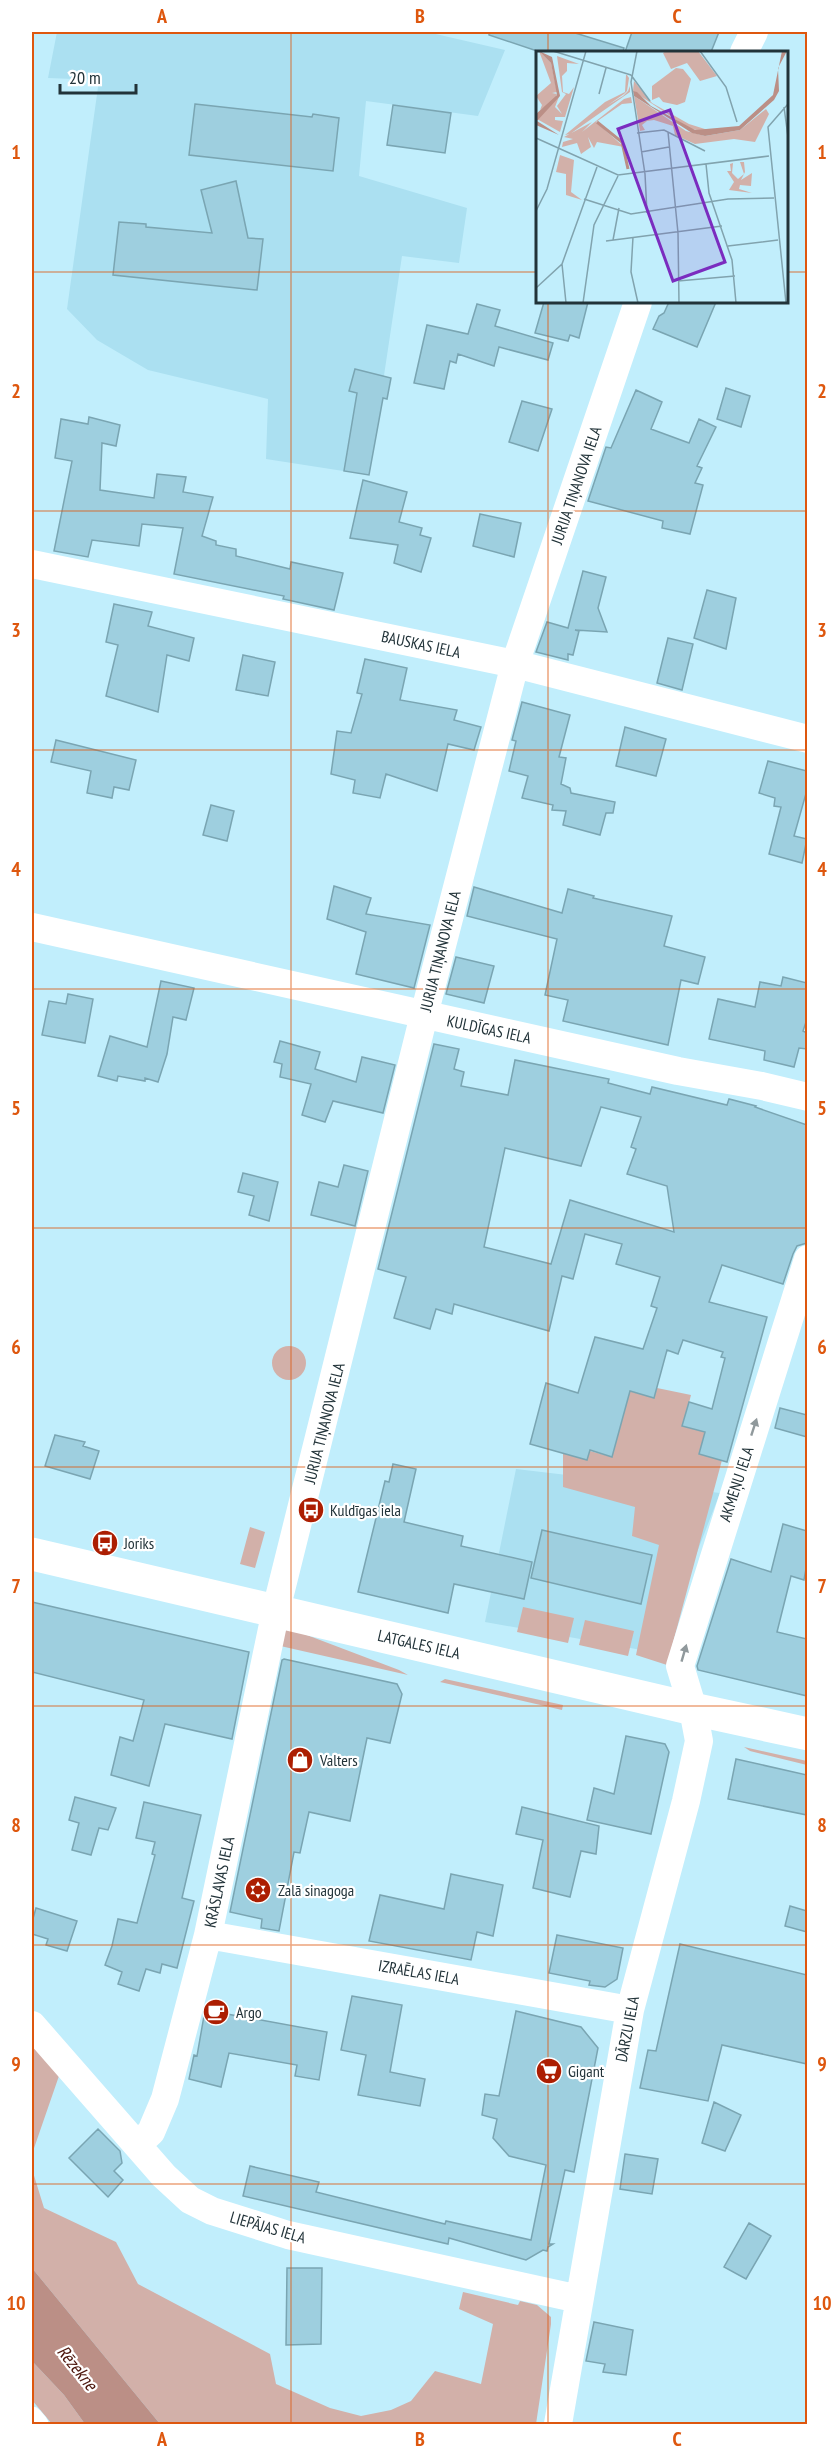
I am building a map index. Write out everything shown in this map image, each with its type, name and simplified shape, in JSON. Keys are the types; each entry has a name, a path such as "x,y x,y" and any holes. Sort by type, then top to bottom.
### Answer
{"main road":[{"name":"LATGALES IELA","path":"32,1554 807,1734"}],"street":[{"path":"744,51 754,32"},
{"name":"JURIJA TIŅANOVA IELA","path":"276,1610 424,1015 515,664 638,303"},
{"name":"BAUSKAS IELA","path":"32,564 515,664 807,740"},
{"name":"KULDĪGAS IELA","path":"32,927 678,1071 807,1096"},
{"name":"AKMEŅU IELA","path":"693,1709 680,1666 807,1259"},
{"name":"KRĀSLAVAS IELA","path":"138,2144 151,2132 165,2099 208,1935 276,1610"},
{"name":"DĀRZU IELA","path":"558,2424 630,2010 686,1801 699,1741 693,1709"},
{"name":"IZRAĒLAS IELA","path":"208,1935 630,2010"},
{"name":"LIEPĀJAS IELA","path":"32,2025 164,2176 190,2200 212,2211 288,2235 579,2299"},
{"path":"32,2417 38,2424"}],"shaded area":[{"path":"57,32 427,32 505,50 478,116 366,101 359,176 467,208 459,263 402,256 369,475 266,459 268,399 148,370 97,340 67,309 99,80 48,78"},
{"path":"289,1346 301,1351 306,1363 301,1375 289,1380 277,1375 272,1363 277,1351"},
{"path":"657,1388 691,1395 683,1426 705,1432 699,1454 722,1460 667,1665 636,1655 659,1545 632,1536 635,1507 563,1487 563,1453 587,1459 590,1451 612,1457 629,1391 654,1398"},
{"path":"516,1469 720,1493 658,1653 485,1622"},
{"path":"250,1527 265,1532 255,1568 240,1564"},
{"path":"523,1607 574,1618 568,1643 517,1632"},
{"path":"585,1620 634,1631 628,1656 579,1645"},
{"path":"291,1629 408,1675 276,1645 286,1630"},
{"path":"445,1679 563,1705 562,1710 440,1682"},
{"path":"744,1747 807,1761 807,1765 750,1751"},
{"path":"32,2046 60,2073 32,2154"},
{"path":"32,2169 44,2208 116,2242 138,2284 270,2354 276,2384 330,2408 361,2416 391,2410 411,2401 435,2371 481,2384 493,2324 459,2309 463,2292 518,2305 520,2301 537,2305 551,2317 551,2324 536,2424 160,2424 32,2268"},
{"path":"32,2361 64,2395 85,2424 52,2424 32,2400"}],"water":[{"name":"Rēzekne","path":"32,2268 160,2424 85,2424 64,2395 32,2361"}],"building":[{"path":"489,32 572,32 624,48 623,51 537,51 489,35"},
{"path":"632,32 719,32 711,51 625,51"},
{"path":"195,104 339,118 333,171 189,155"},
{"path":"393,105 451,113 445,153 387,145"},
{"path":"236,181 248,238 263,239 257,290 113,275 119,222 212,233 201,190"},
{"path":"544,303 588,303 579,338 570,335 568,341 535,333"},
{"path":"669,303 716,303 697,347 653,329 659,316 664,313"},
{"path":"477,304 500,310 495,326 553,343 548,360 499,347 494,366 458,354 456,363 450,361 444,389 414,383 427,325 468,334"},
{"path":"355,369 391,378 387,399 383,398 369,475 344,471 357,393 349,391"},
{"path":"726,388 750,396 741,427 717,419"},
{"path":"636,390 662,402 651,429 689,443 699,419 716,427 697,466 702,468 695,483 703,485 690,534 662,528 663,521 588,501 606,447 611,448"},
{"path":"522,401 552,409 538,451 509,442"},
{"path":"89,417 120,425 116,446 102,443 100,490 154,498 157,474 186,477 183,492 213,497 202,536 216,541 216,545 236,549 236,556 290,569 291,562 343,573 334,610 283,599 284,596 174,574 183,528 142,524 139,546 92,540 88,557 54,551 72,461 55,458 61,419 88,424"},
{"path":"363,480 407,492 399,522 422,528 420,535 431,538 421,572 394,563 398,545 350,538"},
{"path":"480,514 521,523 514,557 473,546"},
{"path":"583,571 606,577 598,608 607,632 575,630 579,631 573,655 568,654 568,660 536,652 547,622 568,628"},
{"path":"707,590 736,598 726,649 694,638"},
{"path":"114,604 152,612 148,626 194,638 189,661 167,655 158,712 106,696 118,645 106,642"},
{"path":"668,638 693,644 682,690 657,683"},
{"path":"243,655 275,662 268,696 236,690"},
{"path":"365,659 407,668 400,700 457,710 454,720 481,727 474,750 448,744 437,791 386,774 380,798 353,793 355,780 331,774 337,731 351,733 362,694 357,693"},
{"path":"522,702 570,715 559,757 566,758 561,784 570,788 571,793 615,802 613,813 606,813 600,835 563,825 566,811 552,810 553,805 522,798 528,776 509,771 516,741 512,740"},
{"path":"625,727 666,739 656,776 616,766"},
{"path":"56,740 136,760 129,790 114,787 112,798 87,793 91,771 51,762"},
{"path":"768,761 807,771 807,790 794,836 807,839 802,863 769,854 781,807 774,806 775,798 759,793"},
{"path":"211,805 234,811 227,841 203,835"},
{"path":"334,886 371,898 366,914 430,925 414,988 356,974 366,932 327,919"},
{"path":"474,887 562,913 568,889 594,896 593,898 672,916 664,946 705,957 698,984 681,980 668,1045 563,1021 568,1000 545,995 557,939 467,916"},
{"path":"456,957 494,966 484,1003 446,994"},
{"path":"783,977 807,983 807,1019 803,1031 807,1033 807,1049 799,1048 794,1067 764,1060 765,1051 709,1039 718,999 755,1007 760,982 781,986"},
{"path":"161,981 194,988 186,1020 173,1017 167,1054 158,1082 145,1078 145,1081 118,1076 117,1081 98,1076 110,1036 147,1047"},
{"path":"68,994 93,999 85,1043 42,1035 49,1001 66,1004"},
{"path":"280,1041 320,1052 315,1069 356,1082 362,1057 395,1065 383,1113 333,1101 325,1122 302,1115 311,1084 280,1077 282,1064 274,1062"},
{"path":"434,1044 459,1049 454,1069 464,1072 461,1086 508,1095 515,1060 609,1079 608,1083 650,1094 652,1087 727,1105 729,1099 756,1106 807,1125 807,1243 797,1246 783,1284 722,1265 709,1302 767,1317 727,1462 699,1454 705,1432 682,1426 689,1402 712,1409 725,1358 721,1357 723,1352 683,1340 678,1354 667,1350 654,1398 630,1391 612,1457 590,1450 587,1460 530,1444 546,1383 578,1393 595,1337 643,1349 657,1308 651,1306 660,1277 616,1264 622,1244 585,1234 573,1279 562,1276 549,1331 454,1304 452,1314 436,1309 430,1329 394,1318 406,1277 378,1269","holes":["601,1107 641,1117 631,1147 636,1149 627,1174 667,1186 674,1232 570,1200 551,1264 484,1247 505,1148 581,1166"]},
{"path":"344,1165 368,1171 355,1226 311,1215 319,1182 338,1187"},
{"path":"243,1173 278,1182 269,1221 249,1215 254,1196 238,1192"},
{"path":"780,1408 807,1415 807,1437 775,1428"},
{"path":"55,1435 85,1442 83,1446 99,1451 90,1479 45,1466"},
{"path":"393,1464 416,1469 404,1522 463,1536 461,1546 532,1562 524,1599 454,1584 448,1613 358,1592 385,1481 389,1482"},
{"path":"783,1524 807,1531 807,1563 804,1580 791,1576 777,1632 807,1639 807,1696 698,1670 697,1666 731,1559 771,1572"},
{"path":"542,1530 652,1555 641,1604 531,1578"},
{"path":"32,1602 249,1652 232,1739 165,1724 149,1786 111,1775 120,1737 133,1741 144,1700 32,1672"},
{"name":"Valters","path":"284,1659 397,1684 402,1694 390,1743 367,1738 350,1821 309,1812 300,1853 294,1852 279,1931 261,1928 262,1919 230,1912"},
{"path":"626,1736 665,1744 669,1752 651,1834 587,1820 594,1788 614,1794"},
{"path":"736,1759 807,1775 807,1815 728,1799"},
{"path":"75,1797 116,1808 108,1830 99,1828 91,1855 72,1850 79,1823 69,1820"},
{"path":"144,1802 201,1815 182,1898 194,1901 177,1968 162,1964 160,1973 146,1969 139,1991 118,1984 122,1972 105,1965 118,1919 137,1923 155,1855 152,1854 155,1842 136,1838"},
{"path":"522,1807 599,1826 596,1854 581,1851 570,1897 533,1888 543,1840 516,1834"},
{"path":"451,1874 503,1885 493,1936 477,1932 471,1960 369,1941 380,1895 444,1909"},
{"path":"790,1906 807,1911 807,1932 785,1926"},
{"path":"36,1908 77,1921 67,1951 46,1945 48,1939 32,1934 32,1922"},
{"path":"557,1935 623,1948 617,1979 605,1987 589,1985 590,1981 549,1973"},
{"path":"680,1944 807,1975 807,2064 722,2045 708,2101 640,2088 648,2050 656,2051"},
{"path":"352,1996 402,2005 390,2072 425,2079 420,2106 358,2095 366,2055 341,2050"},
{"path":"205,2010 327,2032 319,2080 295,2076 297,2065 229,2053 221,2087 189,2079 194,2055 197,2056"},
{"name":"Gigant","path":"516,2011 581,2027 598,2048 574,2172 565,2170 549,2244 553,2244 548,2247 547,2251 543,2250 526,2260 449,2238 448,2244 243,2196 250,2166 319,2182 316,2192 445,2224 446,2221 531,2240 546,2165 509,2156 493,2138 497,2119 482,2115 485,2094 499,2096"},
{"path":"714,2102 741,2115 725,2151 702,2143"},
{"path":"98,2129 120,2151 122,2163 114,2171 123,2180 108,2197 69,2158"},
{"path":"625,2154 658,2159 652,2194 620,2189"},
{"path":"749,2223 771,2236 746,2279 724,2267"},
{"path":"287,2268 322,2268 321,2344 286,2345"},
{"path":"594,2322 633,2330 626,2375 603,2372 605,2364 586,2361"}],"place":[{"name":"Kuldīgas iela","path":"311,1510"},
{"name":"Joriks","path":"105,1543"},
{"name":"Valters","path":"300,1760"},
{"name":"Zalā sinagoga","path":"258,1890"},
{"name":"Argo","path":"216,2012"},
{"name":"Gigant","path":"549,2071"}]}
